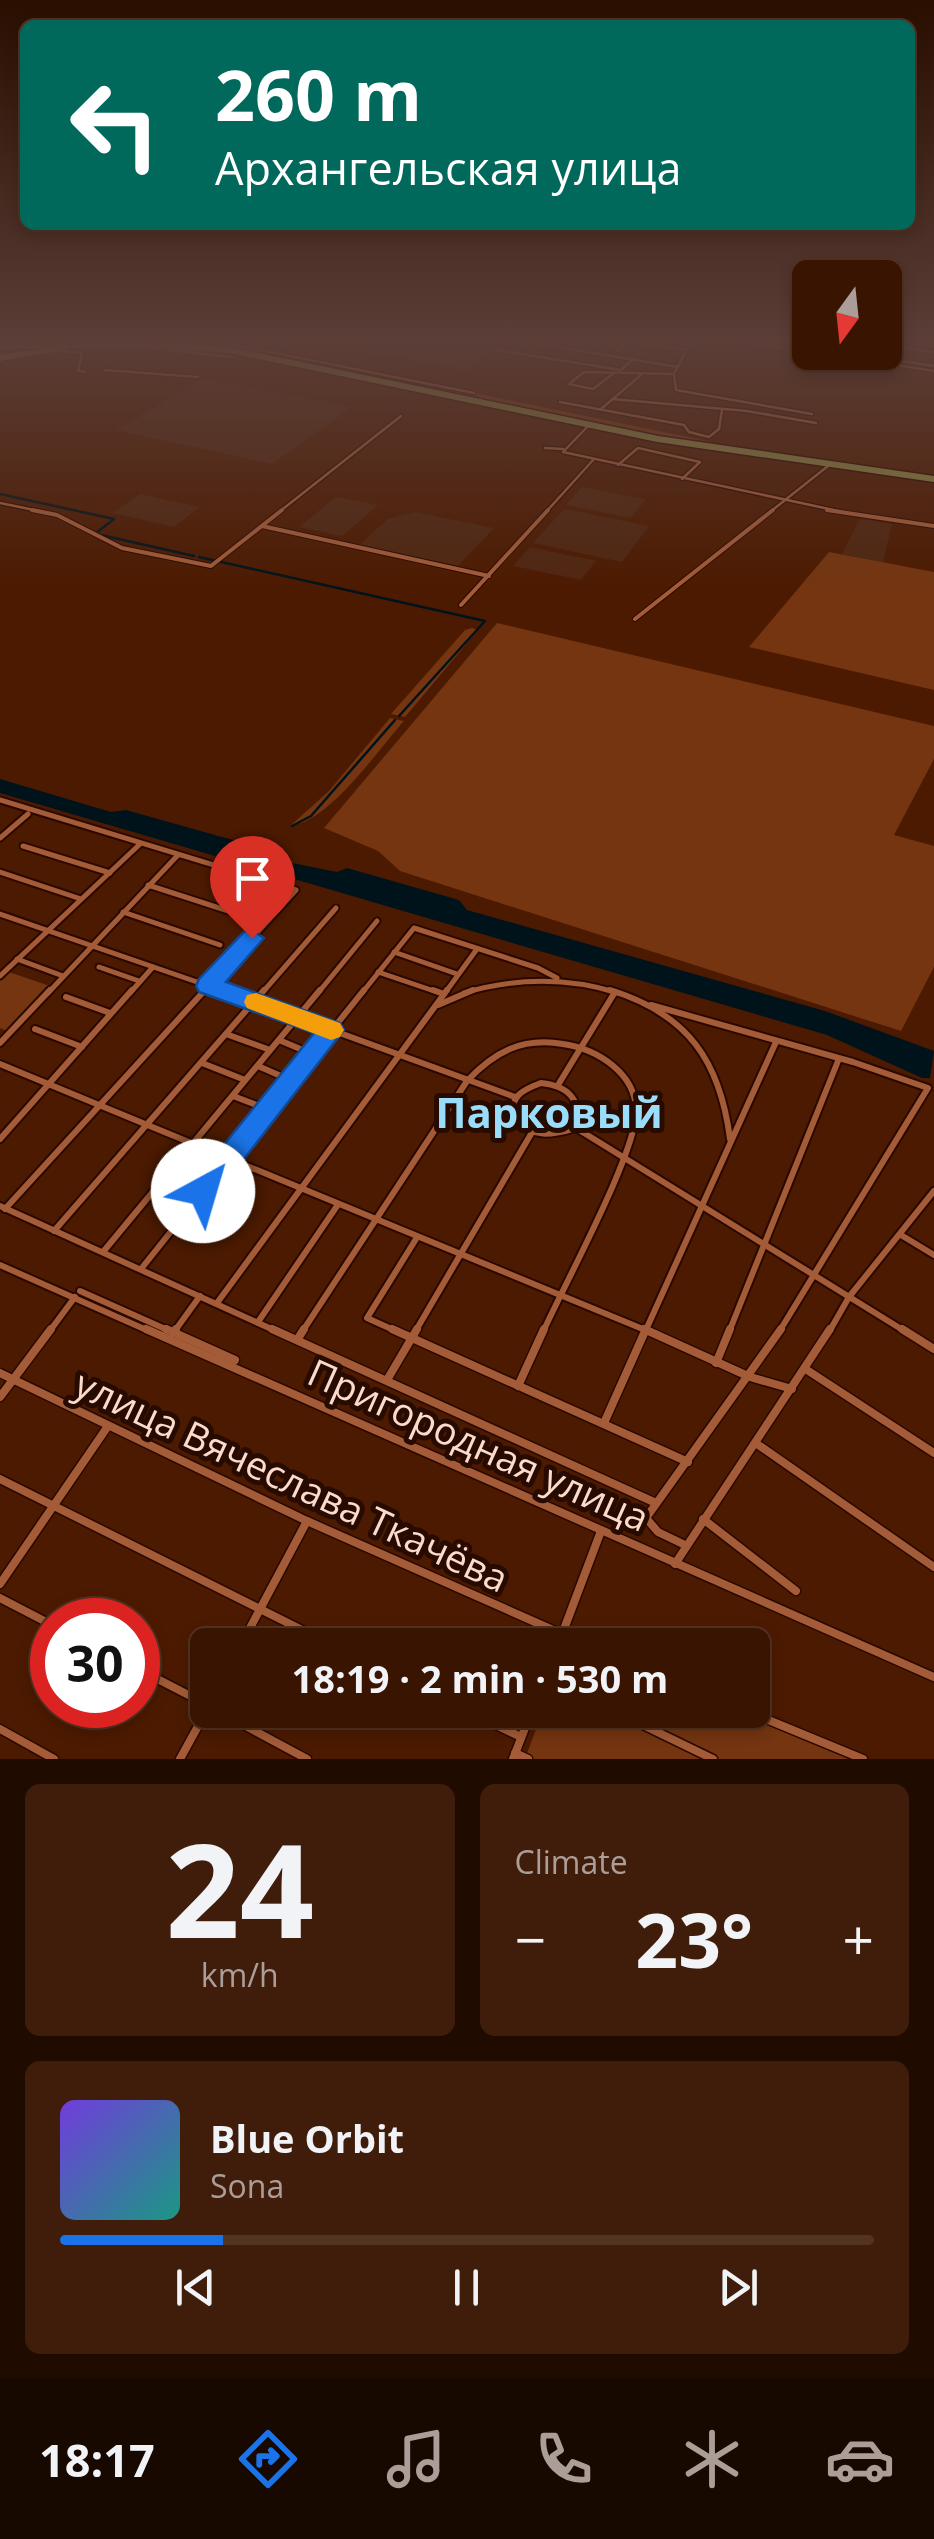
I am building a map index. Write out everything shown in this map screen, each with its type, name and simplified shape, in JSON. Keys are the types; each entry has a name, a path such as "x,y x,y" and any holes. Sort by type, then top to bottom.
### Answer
{"highway":[{"path":"584,425 708,448 934,480"},
{"path":"584,425 684,445 934,480"}],"street":[{"path":"0,503 58,515 108,543 211,566 389,425"},
{"path":"684,425 688,432 709,437 720,425"},
{"path":"565,450 588,426"},
{"path":"545,448 786,502 934,526"},
{"path":"618,465 638,448 700,462 682,479"},
{"path":"461,606 594,459"},
{"path":"635,620 828,466"},
{"path":"261,526 489,576"},
{"path":"0,800 28,813 84,823 296,890 3,1208 656,1503"},
{"path":"0,838 28,813"},
{"path":"0,976 141,844"},
{"path":"23,846 110,873"},
{"path":"0,1043 178,855"},
{"path":"0,872 81,899"},
{"path":"148,886 244,916"},
{"path":"54,1230 336,908"},
{"path":"123,912 220,945"},
{"path":"0,914 300,1017 515,1097"},
{"path":"104,1252 378,921"},
{"path":"141,1269 414,928 538,968 557,978 615,992 928,1088 750,1378 646,1518 658,1532 685,1545"},
{"path":"217,1303 476,949"},
{"path":"393,952 457,974"},
{"path":"17,960 63,976"},
{"path":"0,1139 153,966"},
{"path":"99,967 140,982"},
{"path":"378,972 444,994"},
{"path":"428,1014 444,1001 478,990 557,978"},
{"path":"558,1085 615,992"},
{"path":"66,997 111,1014"},
{"path":"651,1005 670,1019 716,1075 731,1142"},
{"path":"35,1030 82,1047"},
{"path":"224,1033 270,1050"},
{"path":"279,1040 312,1054"},
{"path":"298,1340 468,1081 486,1060 512,1046 545,1042 580,1048 604,1059 622,1075 636,1100 637,1119 624,1158 518,1386"},
{"path":"604,1423 776,1042"},
{"path":"716,1364 838,1061"},
{"path":"200,1062 245,1080"},
{"path":"0,1064 416,1239 648,1331 750,1378 792,1389"},
{"path":"258,1066 290,1080"},
{"path":"533,1085 558,1085 577,1100 580,1114 576,1128 550,1137 531,1134 515,1122 515,1097 533,1085"},
{"path":"233,1096 267,1109"},
{"path":"576,1128 934,1349"},
{"path":"387,1380 531,1134"},
{"path":"169,1175 203,1191"},
{"path":"675,1564 806,1370 850,1297 934,1191"},
{"path":"258,1322 337,1206"},
{"path":"901,1235 934,1255"},
{"path":"416,1239 367,1318 688,1462"},
{"name":"Пригородная улица","path":"0,1265 77,1294 934,1677"},
{"path":"0,1397 77,1294 234,1360"},
{"path":"173,1333 200,1296"},
{"path":"806,1370 934,1453"},
{"name":"улица Вячеслава Ткачёва","path":"0,1373 534,1628"},
{"path":"0,1584 108,1426"},
{"path":"756,1444 934,1567"},
{"path":"0,1479 297,1628"},
{"path":"703,1520 796,1590"},
{"path":"250,1628 307,1521"},
{"path":"565,1628 601,1531"},
{"path":"0,1598 30,1614"},
{"path":"160,1681 190,1697"},
{"path":"770,1721 863,1759"},
{"path":"180,1759 197,1728"},
{"path":"249,1728 307,1759"},
{"path":"502,1728 521,1737"},
{"path":"525,1728 514,1756 528,1759"},
{"path":"649,1728 712,1759"},
{"path":"0,1729 54,1759"}],"shaded area":[{"path":"124,425 327,425 272,464 116,430"},
{"path":"600,425 630,425 707,441 704,446"},
{"path":"582,487 646,499 631,518 566,505"},
{"path":"140,494 200,507 174,527 113,513"},
{"path":"336,497 378,505 342,536 299,527"},
{"path":"564,509 649,526 622,562 533,543"},
{"path":"415,512 494,528 458,566 359,545 388,519"},
{"path":"860,519 892,524 883,563 842,554"},
{"path":"530,547 596,561 581,580 513,566"},
{"path":"829,552 934,572 934,690 749,647"},
{"path":"497,623 934,726 934,759 894,835 934,846 934,967 901,1031 400,871 378,851 324,828"},
{"path":"465,630 478,630 405,717 391,714"},
{"path":"390,718 404,721 352,783 321,812 290,826 329,791"},
{"path":"9,972 50,986 7,1031 0,1028 0,981"},
{"path":"770,1721 863,1759 525,1759 536,1728 770,1728"}],"water":[{"path":"0,779 111,812 126,810 254,846 262,857 337,872 347,868 459,900 467,910 825,1011 934,1051 930,1078 922,1078 827,1035 0,793"}],"waterway":[{"path":"0,494 114,519 96,533"},
{"path":"101,535 194,556"},
{"path":"199,557 485,621 399,716"},
{"path":"292,826 311,816 395,720"}],"slow traffic":[{"path":"256,1002 331,1030"}],"district":[{"name":"Парковый","path":"549,1111"}],"route":[{"path":"203,1191 331,1030 208,986 252,938"}]}
